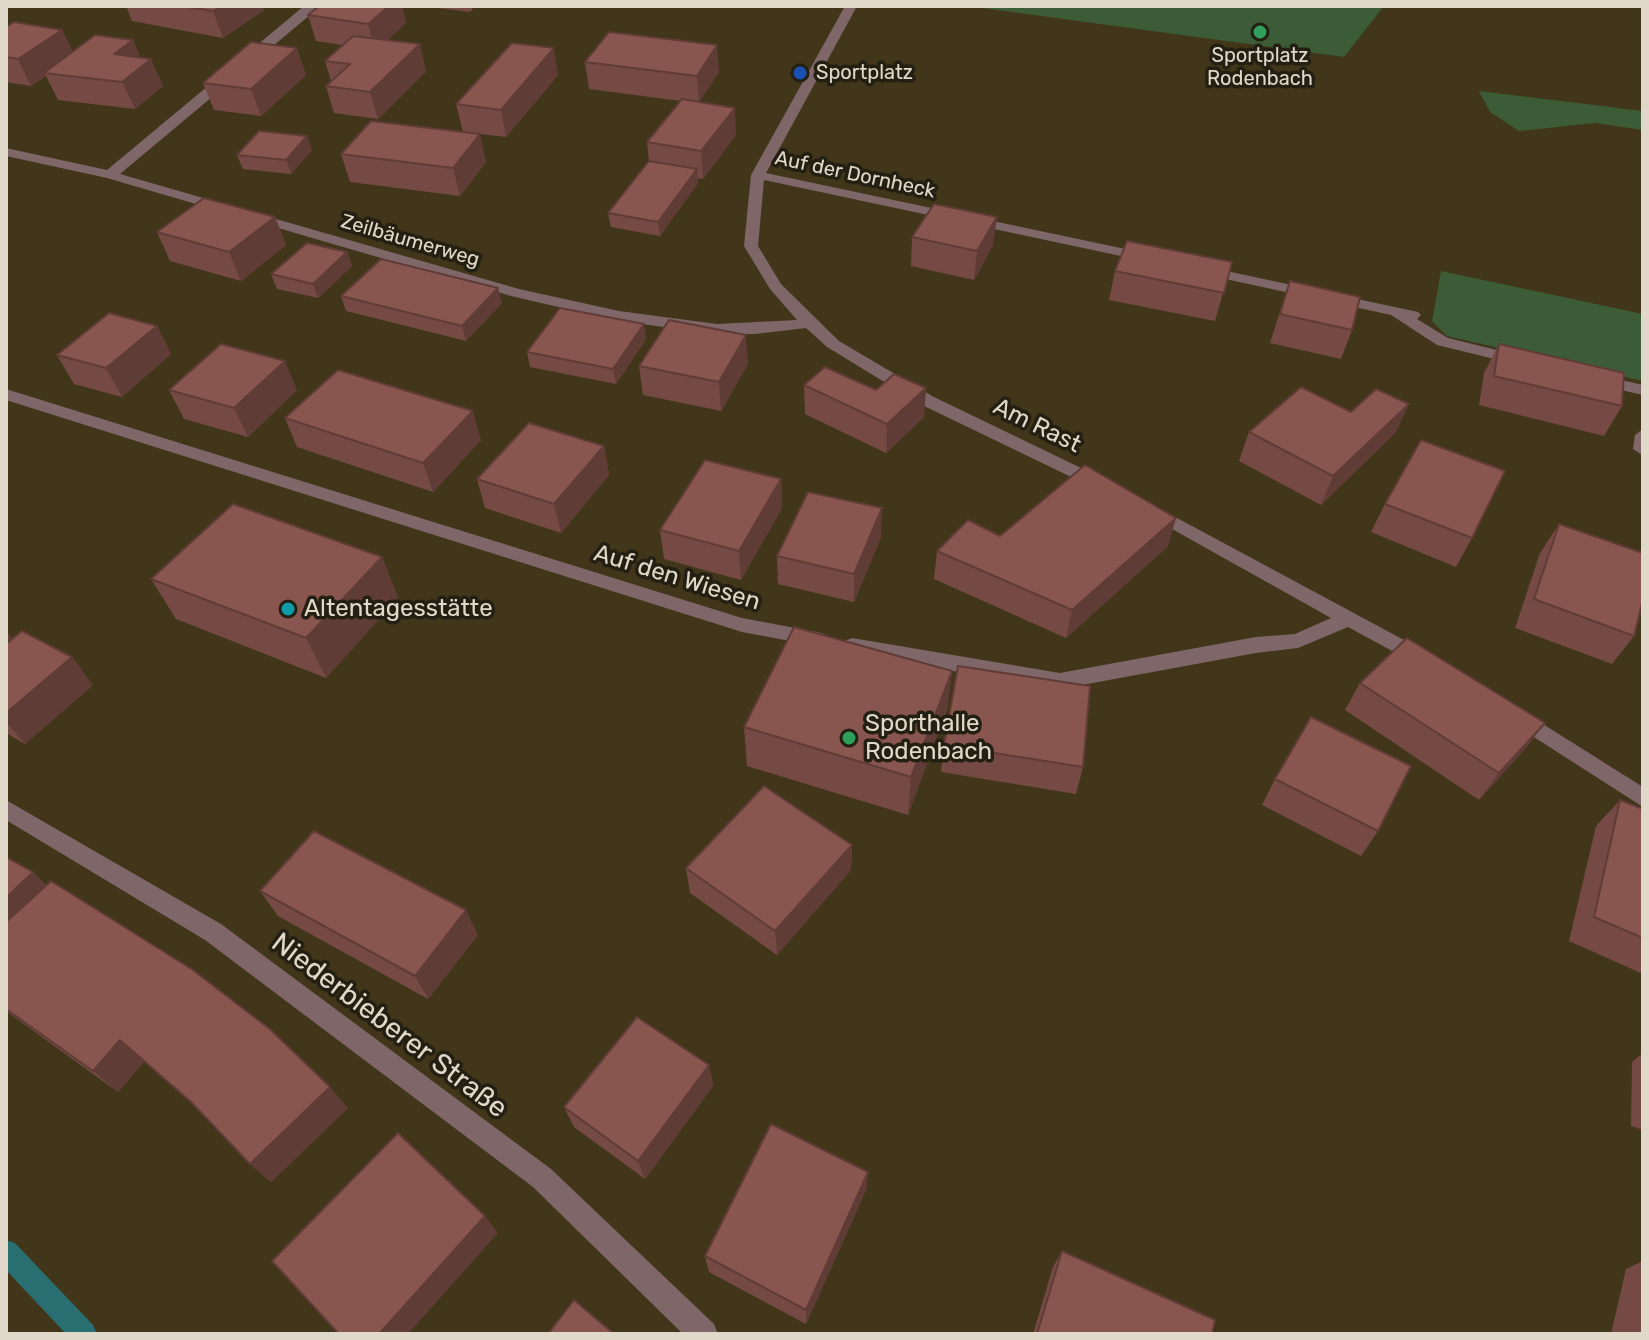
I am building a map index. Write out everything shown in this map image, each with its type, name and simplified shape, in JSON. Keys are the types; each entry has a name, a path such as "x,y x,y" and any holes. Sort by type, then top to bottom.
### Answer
{"street":[{"path":"110,175 306,13 310,6"},
{"name":"Am Rast","path":"851,6 758,175 751,246 775,286 833,344 928,401 1126,497 1446,671"},
{"name":"Zeilbäumerweg","path":"6,152 110,175 516,293 619,316 717,329 755,329 809,323"},
{"name":"Auf der Dornheck","path":"758,175 1161,261"},
{"path":"1192,268 1413,315"},
{"path":"1394,311 1443,342 1535,364"},
{"path":"1582,375 1643,390"},
{"name":"Auf den Wiesen","path":"6,394 742,625 937,661 1060,681 1256,645 1298,641 1349,618"},
{"path":"1642,449 1643,435"},
{"path":"1499,704 1643,798"},
{"name":"Niederbieberer Straße","path":"6,809 213,932 542,1178 704,1334"}],"green space":[{"name":"Sportplatz Rodenbach","path":"968,6 1384,6 1344,57"},
{"path":"1479,91 1643,111 1643,130 1595,123 1519,131 1490,112"},
{"path":"1441,271 1643,314 1643,381 1447,336 1432,321"}],"building":[{"path":"182,6 222,6 213,11"},
{"path":"319,6 389,6 368,24 308,15"},
{"path":"14,22 62,30 18,59 6,57 6,27"},
{"path":"609,32 717,45 697,76 585,62"},
{"path":"95,35 133,40 114,54 151,59 122,82 44,73"},
{"path":"353,36 420,44 370,92 326,86 350,64 325,61"},
{"path":"251,42 297,48 251,89 203,83"},
{"path":"512,43 554,48 501,110 456,104"},
{"path":"682,99 735,108 701,151 647,142"},
{"path":"371,121 480,134 453,168 341,154"},
{"path":"259,131 307,136 286,160 237,155"},
{"path":"649,161 697,169 658,222 608,213"},
{"path":"204,198 275,217 229,252 157,232"},
{"path":"934,204 997,217 977,251 912,237"},
{"path":"1127,241 1232,262 1224,293 1115,271"},
{"path":"307,243 347,252 313,284 271,274"},
{"path":"381,259 498,288 462,326 341,296"},
{"path":"1290,281 1360,297 1352,330 1280,314"},
{"path":"560,308 644,324 613,369 527,352"},
{"path":"109,313 157,326 106,368 57,355"},
{"path":"669,320 746,335 719,382 639,366"},
{"path":"221,344 285,361 234,408 169,390"},
{"path":"1499,344 1624,373 1622,406 1494,376"},
{"path":"825,367 876,390 894,374 926,388 887,424 804,385"},
{"path":"338,370 473,411 423,463 285,418"},
{"path":"1301,387 1351,412 1376,389 1409,404 1333,476 1249,432"},
{"path":"529,423 604,446 554,504 477,479"},
{"path":"1421,440 1505,471 1472,538 1385,504"},
{"path":"705,460 781,479 739,551 660,530"},
{"path":"1085,465 1176,518 1072,610 937,551 968,520 1000,536"},
{"path":"808,492 882,508 854,574 777,556"},
{"path":"233,504 382,557 306,638 151,579"},
{"path":"1559,524 1643,553 1643,600 1634,636 1534,599"},
{"path":"794,627 952,671 911,777 744,727"},
{"path":"22,631 72,657 6,713 6,644"},
{"path":"1407,638 1545,723 1499,773 1360,683"},
{"path":"958,666 1090,686 1083,767 944,745"},
{"path":"1311,717 1411,766 1378,831 1275,779"},
{"path":"764,786 852,845 775,931 686,868"},
{"path":"1620,800 1643,809 1643,938 1594,917"},
{"path":"314,831 466,910 415,976 260,891"},
{"path":"6,857 33,872 6,898"},
{"path":"51,881 193,970 271,1030 330,1087 250,1164 191,1102 120,1040 93,1071 6,1009 6,922"},
{"path":"637,1017 709,1065 638,1161 564,1107"},
{"path":"771,1124 868,1172 806,1310 705,1256"},
{"path":"398,1133 485,1216 379,1334 339,1334 272,1261"},
{"path":"1062,1251 1215,1320 1212,1334 1037,1334"},
{"path":"574,1300 614,1334 548,1334"}],"waterway":[{"path":"6,1252 84,1334"}],"place":[{"name":"Sportplatz Rodenbach","path":"1260,32"},
{"name":"Sportplatz","path":"800,73"},
{"name":"Altentagesstätte","path":"288,609"},
{"name":"Sporthalle Rodenbach","path":"849,738"}]}
